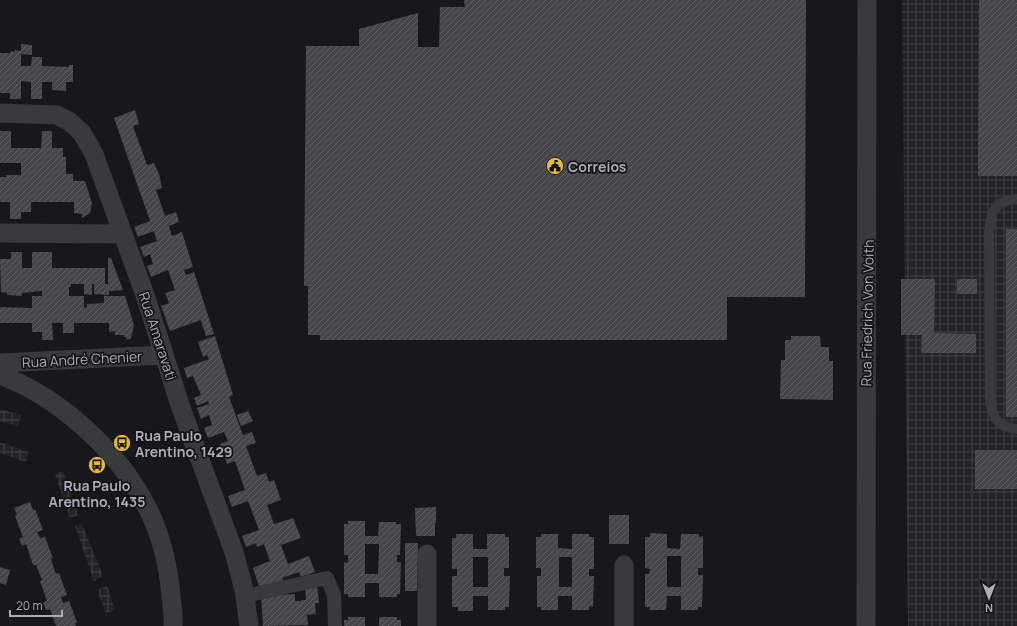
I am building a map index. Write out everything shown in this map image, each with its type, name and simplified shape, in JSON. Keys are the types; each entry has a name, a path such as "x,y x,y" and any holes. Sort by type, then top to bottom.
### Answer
{"street":[{"name":"Rua Friedrich Von Voith","path":"866,626 867,0"},
{"name":"Rua Amaravati","path":"0,113 56,115 69,121 82,133 94,154 145,295 181,408 234,552 245,596 250,626"},
{"path":"0,233 123,234"},
{"name":"Rua André Chenier","path":"0,363 164,355"},
{"path":"0,375 46,398 73,418 115,457 142,498 159,534 170,578 173,626"},
{"path":"427,554 427,626"},
{"path":"624,566 624,626"},
{"path":"245,596 327,578 334,595 335,626"}],"lane":[{"path":"1017,199 1006,200 997,205 991,216 989,240 990,402 994,417 1001,426 1017,429"}],"shaded area":[{"path":"902,0 1017,0 1017,626 908,626"},
{"path":"0,409 21,415 18,426 0,421"},
{"path":"0,442 28,452 26,462 0,453"},
{"path":"63,471 78,515 70,518 55,474"},
{"path":"82,524 103,576 94,581 75,526"},
{"path":"107,586 115,610 106,613 97,590"}],"building":[{"name":"Correios","path":"464,0 806,0 805,297 727,297 727,340 320,340 320,335 308,335 308,286 304,286 306,46 359,46 359,29 418,13 418,47 439,47 440,7 465,7"},
{"path":"979,0 1017,0 1017,176 978,176"},
{"path":"21,44 32,45 32,55 21,54 21,66 31,66 32,57 42,57 42,66 69,67 69,65 73,65 73,82 66,82 66,91 52,90 52,82 42,82 42,99 31,99 31,82 21,81 21,99 10,99 10,93 0,93 0,53 10,53 11,51 15,52 15,50 21,51"},
{"path":"135,110 139,124 133,126 147,165 154,163 159,174 162,188 156,190 165,216 176,212 179,222 169,226 172,236 182,232 193,267 184,270 186,275 194,272 214,334 206,336 201,320 170,331 161,306 169,303 165,293 175,290 168,270 151,277 147,266 153,264 150,254 144,257 140,247 157,241 154,231 138,237 134,227 150,221 114,118"},
{"path":"0,131 11,131 11,148 41,148 42,131 52,131 52,148 63,148 63,157 66,157 66,174 73,174 73,181 85,181 92,203 90,213 82,218 82,214 74,213 74,202 31,202 31,212 21,212 21,219 10,219 10,202 0,202 0,177 6,177 6,175 21,175 21,163 0,163"},
{"path":"1006,229 1017,229 1017,417 1006,417"},
{"path":"11,252 22,252 22,268 32,268 32,252 52,252 52,268 105,268 105,284 108,284 108,258 111,258 123,290 109,291 109,295 94,294 94,284 92,284 92,295 84,294 84,284 71,284 71,287 69,287 69,296 84,296 84,308 87,307 87,304 104,303 104,296 125,296 134,325 131,338 127,340 124,335 115,335 115,331 109,332 109,323 74,323 74,333 63,333 63,323 52,323 53,340 42,340 42,332 32,332 32,323 0,323 0,307 32,308 32,296 42,296 42,291 22,293 22,296 7,295 7,293 1,292 0,259 11,259"},
{"path":"901,279 935,279 934,333 976,334 976,353 921,353 922,335 901,335"},
{"path":"957,279 977,279 977,294 957,294"},
{"path":"215,336 233,395 229,397 243,435 252,432 256,443 246,446 257,476 266,473 269,482 274,480 281,500 267,505 274,524 293,518 301,538 281,545 288,564 309,556 315,572 301,577 299,572 282,578 284,582 261,592 253,568 270,561 264,544 257,547 256,543 246,547 242,536 259,530 248,501 232,507 228,496 245,490 235,461 227,464 220,444 228,441 224,432 208,438 204,428 212,425 209,415 201,419 197,408 209,404 208,401 197,406 194,398 201,395 193,376 187,378 184,368 209,359 207,355 203,357 198,342"},
{"path":"791,336 820,336 821,347 829,347 829,361 833,361 833,400 780,399 781,360 785,360 785,340 791,340"},
{"path":"248,411 253,421 241,426 237,415"},
{"path":"975,450 1017,450 1017,489 975,489"},
{"path":"30,502 33,510 35,509 43,530 37,532 40,538 45,537 53,558 51,559 56,574 59,573 67,595 61,597 63,603 69,601 77,622 75,624 76,626 56,626 50,609 46,610 43,603 47,601 40,581 42,580 36,565 33,565 26,544 22,546 19,539 23,537 15,516 17,515 14,508"},
{"path":"436,507 435,536 416,536 415,508"},
{"path":"609,515 629,515 629,544 609,544"},
{"path":"348,521 365,521 365,536 378,536 379,522 396,522 396,524 401,524 400,555 397,555 397,562 401,562 400,594 397,594 397,597 379,597 379,583 365,583 365,597 348,597 348,594 344,594 344,562 348,563 348,555 344,555 344,524 348,524","holes":["365,544 379,544 378,574 365,574"]},
{"path":"650,533 667,534 667,548 680,549 681,534 699,534 699,537 703,536 703,568 698,568 698,575 703,575 702,607 698,607 698,610 681,610 681,596 667,596 666,610 650,610 650,607 645,607 645,574 649,574 650,569 645,568 645,537 650,537","holes":["667,556 681,556 681,587 667,587"]},
{"path":"456,534 473,534 473,549 487,549 487,534 505,534 505,537 509,537 509,568 504,568 504,576 510,576 509,607 505,607 505,610 488,610 488,596 473,596 473,611 458,611 458,607 452,607 452,576 457,576 457,569 452,569 452,538 456,538","holes":["473,557 488,557 488,587 473,587"]},
{"path":"541,534 558,534 558,548 572,549 572,534 589,534 589,537 594,537 594,569 589,569 589,576 594,576 593,607 589,606 589,610 572,610 572,596 558,596 558,610 541,610 541,607 537,607 537,576 541,576 541,568 536,568 536,537 541,537","holes":["559,557 572,557 572,587 559,587"]},
{"path":"405,543 418,543 417,591 405,591"},
{"path":"0,567 10,570 6,585 0,583"},
{"path":"317,585 319,603 315,603 316,614 307,615 308,625 263,626 261,595 295,594 295,601 301,601 306,600 305,587"},
{"path":"348,617 365,617 365,626 344,626 344,620 348,620"},
{"path":"379,617 397,617 397,620 401,620 401,626 379,626"}],"place":[{"name":"Correios","path":"555,166"},
{"name":"Rua Paulo Arentino, 1429","path":"122,443"},
{"name":"Rua Paulo Arentino, 1435","path":"97,465"}]}
